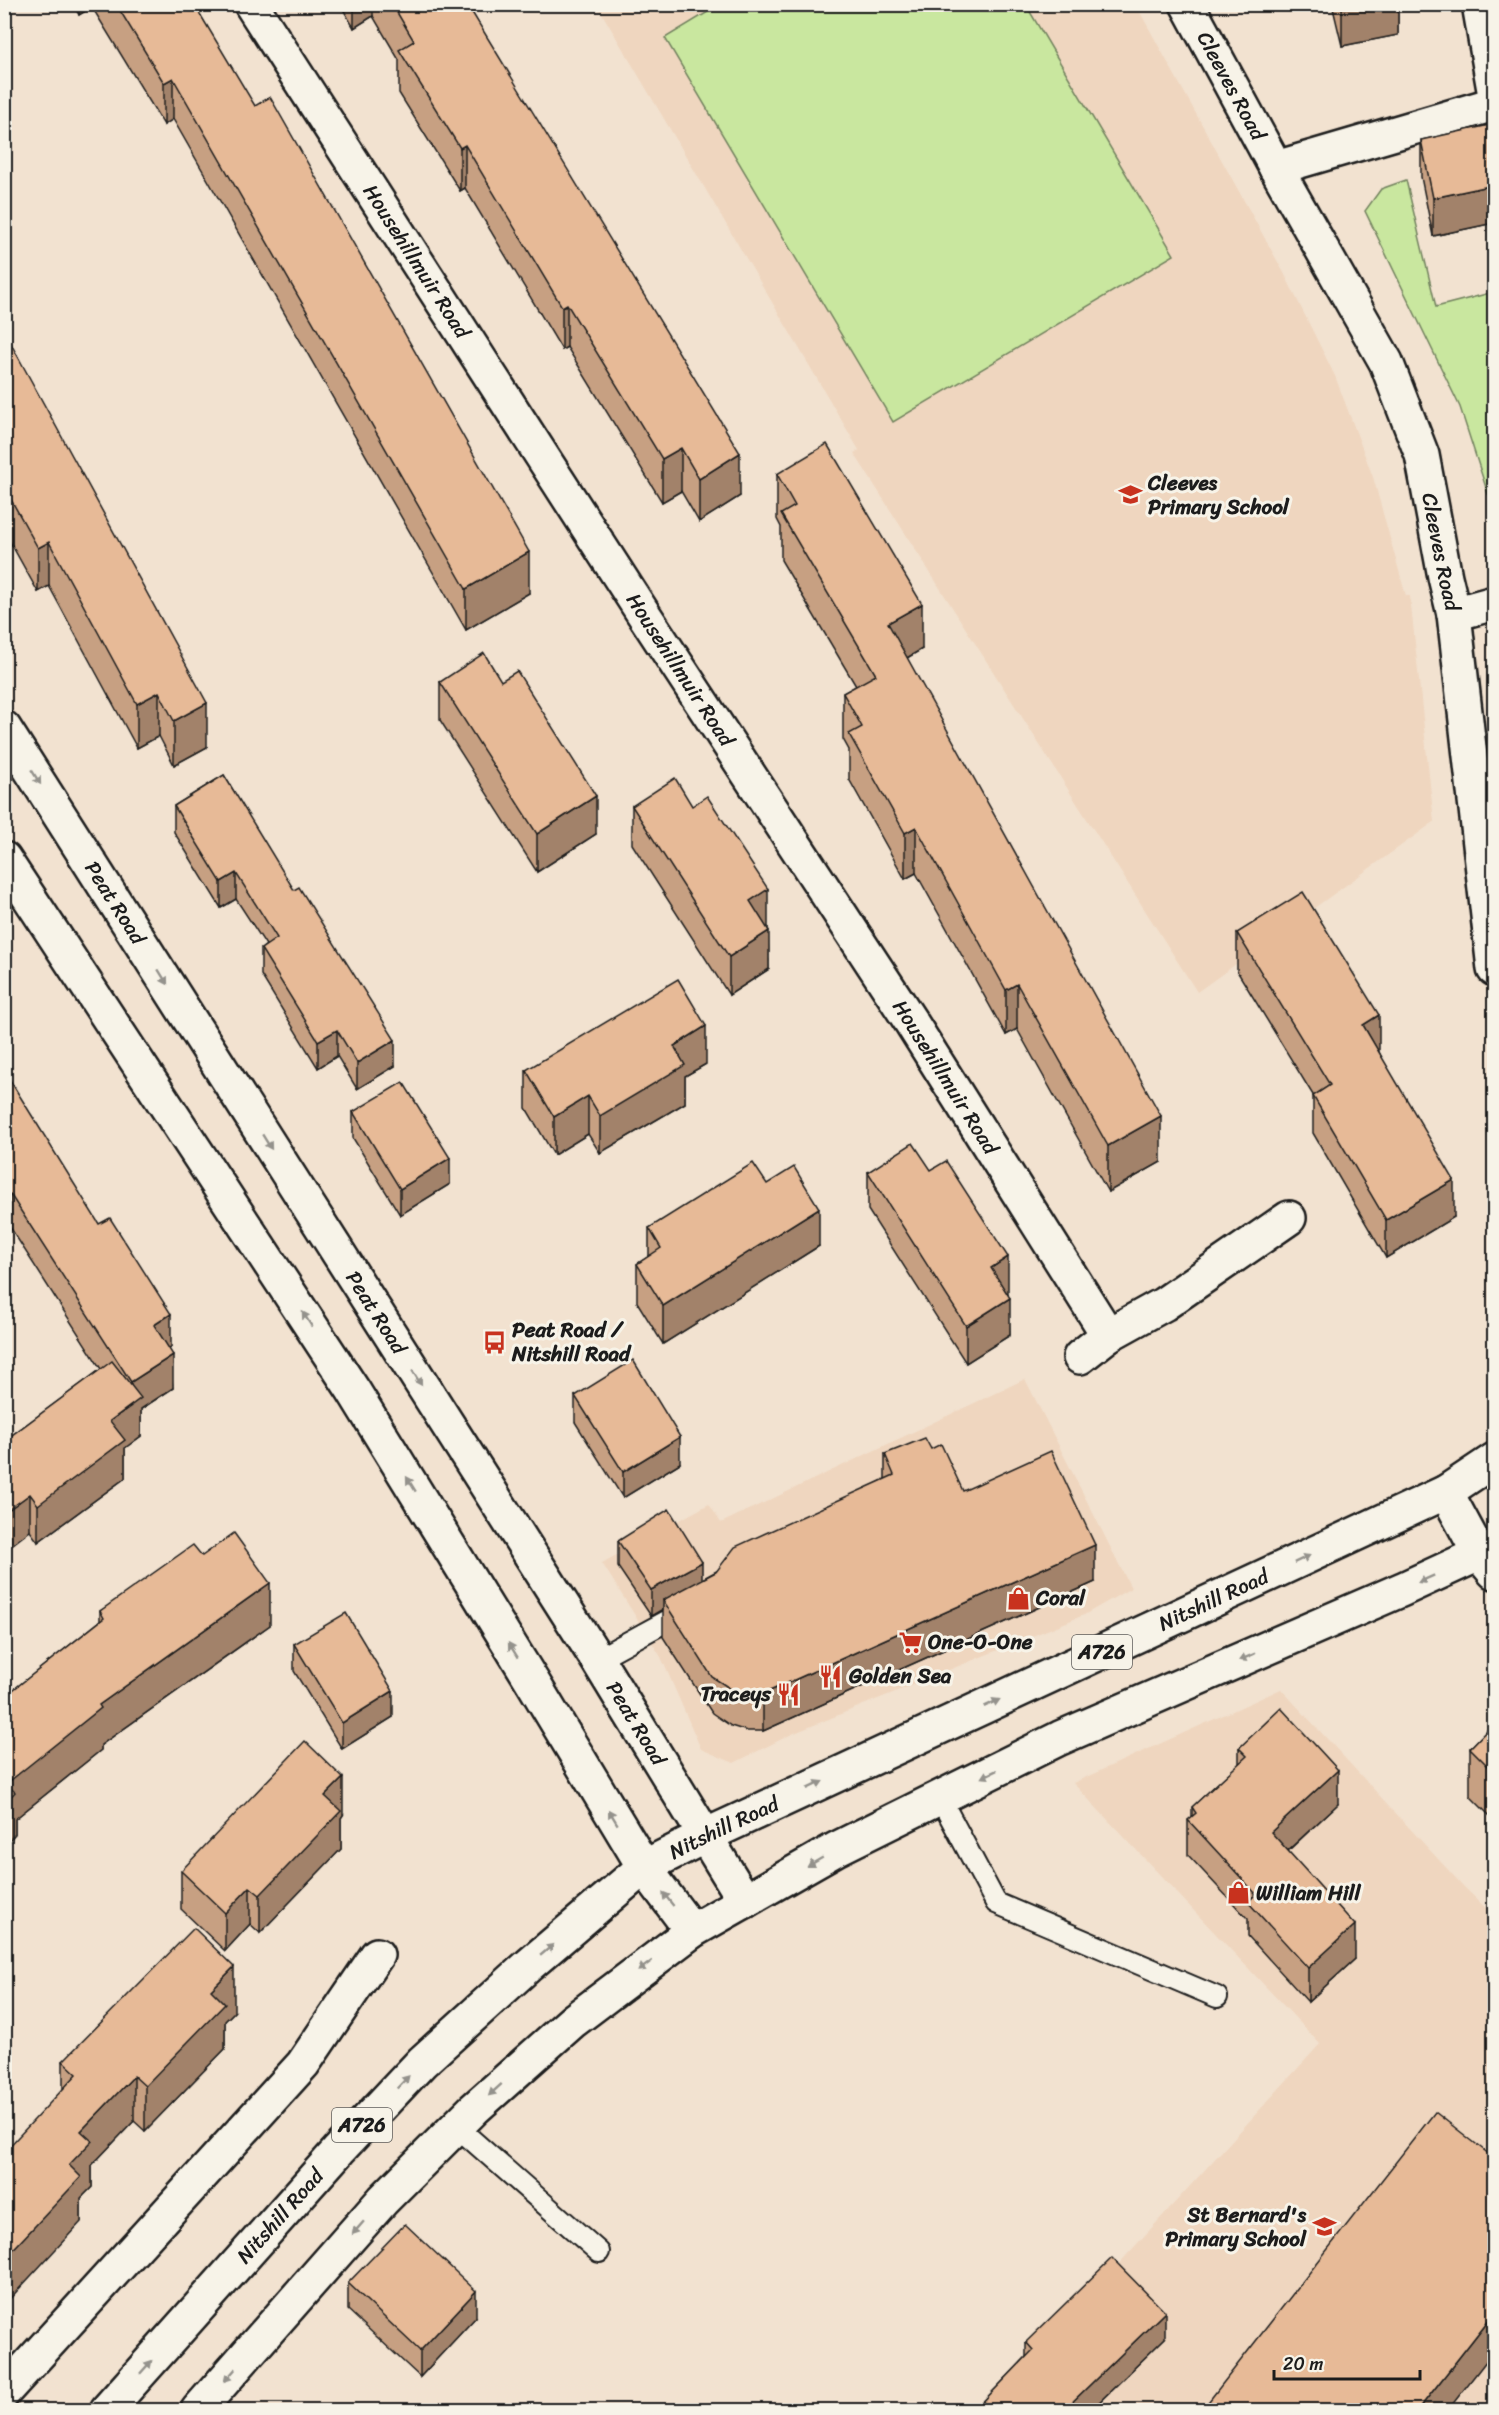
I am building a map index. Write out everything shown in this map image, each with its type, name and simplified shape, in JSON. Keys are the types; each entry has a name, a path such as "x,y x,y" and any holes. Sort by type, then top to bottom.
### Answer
{"street":[{"name":"Househillmuir Road","path":"251,4 641,610 911,1022 1108,1335"},
{"name":"Cleeves Road","path":"1187,4 1276,168 1386,362 1422,455 1454,614 1490,885 1494,969"},
{"path":"1479,4 1494,90"},
{"path":"1276,168 1494,104"},
{"path":"1454,614 1494,603"},
{"name":"Peat Road","path":"4,728 597,1659 745,1901"},
{"path":"4,859 353,1390 644,1868 692,1930"},
{"path":"1080,1357 1108,1335 1164,1304 1289,1218"},
{"name":"Nitshill Road","path":"107,2410 339,2150 422,2062 529,1965 644,1868 705,1836 1446,1492 1494,1460"},
{"path":"198,2410 383,2200 456,2126 573,2021 692,1930 836,1849 1060,1738 1490,1558 1446,1492"},
{"path":"4,2392 303,2064 377,1955"}],"lane":[{"path":"597,1659 700,1604"},
{"path":"940,1798 996,1904 1218,1998"},
{"path":"456,2126 600,2252"}],"shaded area":[{"name":"Cleeves Primary School","path":"597,5 1136,5 1284,273 1335,376 1373,477 1406,596 1410,596 1434,822 1197,992 854,453 859,450"},
{"path":"1025,1379 1131,1588 1084,1615 792,1734 734,1763 701,1749 661,1657 602,1563 709,1504 721,1523"},
{"name":"St Bernard's Primary School","path":"1281,1689 1464,1887 1494,1916 1494,2410 985,2410 1320,2044 1073,1783"}],"green space":[{"path":"721,4 1026,5 1174,255 893,422 665,38"},
{"path":"1406,180 1436,307 1494,292 1494,503 1488,494 1460,407 1365,211 1381,189"}],"building":[{"path":"116,4 194,4 255,106 270,97 529,552 466,589 173,78 164,83"},
{"path":"392,4 467,4 740,453 699,479 681,448 662,459 567,304 562,307 465,145 460,148 399,50 414,41"},
{"path":"1494,124 1494,185 1433,198 1421,140"},
{"path":"4,331 207,703 174,721 159,692 137,704 49,542 38,548 4,487"},
{"path":"827,444 922,604 888,623 1161,1116 1108,1146 1017,984 1006,990 916,827 905,833 849,734 862,727 843,693 876,675 781,514 795,506 777,474"},
{"path":"484,653 501,681 517,671 596,796 537,834 440,682"},
{"path":"224,775 294,890 299,887 395,1040 357,1063 337,1030 318,1041 261,949 277,938 236,873 221,882 174,806"},
{"path":"675,778 692,806 707,796 768,889 750,901 769,931 729,957 632,806"},
{"path":"1303,892 1379,1015 1363,1025 1454,1180 1386,1220 1313,1096 1330,1085 1237,933"},
{"path":"678,979 706,1026 674,1046 685,1065 600,1116 588,1096 554,1117 526,1070"},
{"path":"8,1077 99,1224 110,1218 171,1314 154,1325 173,1355 131,1382 10,1194 4,1197 4,1079"},
{"path":"403,1082 450,1158 400,1189 353,1112"},
{"path":"913,1143 931,1170 946,1161 1008,1257 991,1268 1010,1298 966,1326 868,1172"},
{"path":"753,1163 767,1184 794,1167 819,1208 663,1306 637,1264 661,1248 649,1228"},
{"path":"633,1360 680,1437 623,1472 575,1396"},
{"path":"112,1361 141,1398 110,1421 125,1440 38,1505 30,1494 4,1513 4,1441"},
{"path":"925,1438 931,1449 941,1444 963,1491 1051,1451 1095,1545 763,1694 747,1695 731,1689 712,1677 663,1600 716,1572 735,1547 894,1475 885,1454"},
{"path":"669,1509 702,1562 651,1590 618,1541"},
{"path":"234,1533 270,1583 99,1705 101,1708 6,1784 15,1792 4,1804 4,1697 104,1618 100,1611 193,1545 202,1556"},
{"path":"346,1613 393,1691 342,1723 294,1644"},
{"path":"1281,1708 1338,1770 1271,1832 1355,1925 1308,1968 1248,1902 1256,1894 1188,1820 1196,1813 1192,1807 1247,1756 1239,1748"},
{"path":"1494,1723 1494,1772 1470,1748"},
{"path":"305,1741 343,1778 325,1796 341,1811 260,1895 250,1887 225,1913 181,1871"},
{"path":"194,1928 234,1967 211,1990 225,2004 145,2086 134,2076 81,2131 92,2141 69,2165 81,2177 4,2259 4,2152 77,2074 63,2061"},
{"path":"1435,2112 1494,2158 1494,2313 1418,2410 1202,2410"},
{"path":"405,2224 476,2291 420,2351 348,2283"},
{"path":"1112,2258 1165,2312 1064,2410 975,2410 1033,2350 1026,2342"}],"place":[{"name":"Cleeves Primary School","path":"1130,495"},
{"name":"Peat Road / Nitshill Road","path":"494,1342"},
{"name":"Coral","path":"1018,1598"},
{"name":"One-O-One","path":"910,1642"},
{"name":"Golden Sea","path":"831,1676"},
{"name":"Traceys","path":"789,1694"},
{"name":"William Hill","path":"1238,1893"},
{"name":"St Bernard's Primary School","path":"1324,2227"}]}
